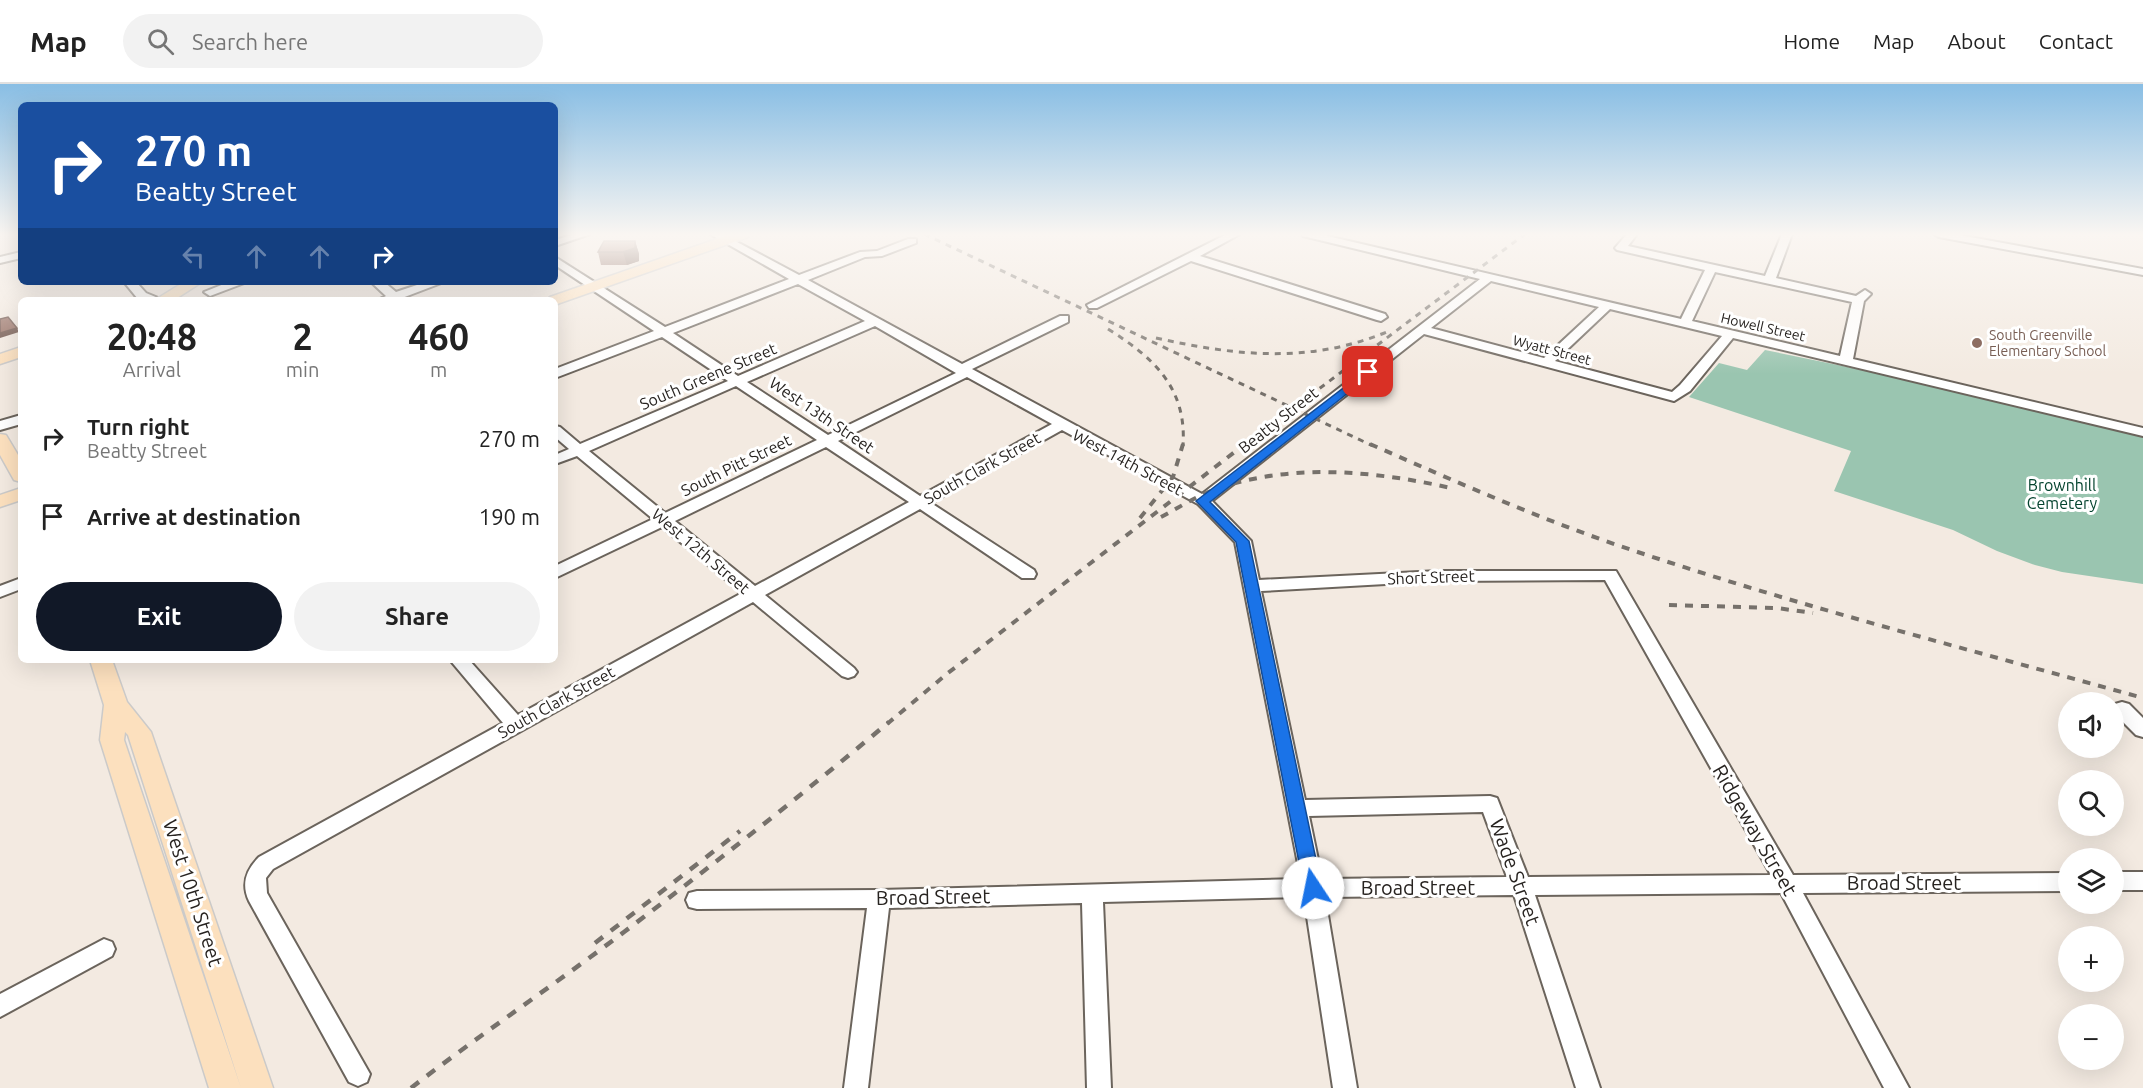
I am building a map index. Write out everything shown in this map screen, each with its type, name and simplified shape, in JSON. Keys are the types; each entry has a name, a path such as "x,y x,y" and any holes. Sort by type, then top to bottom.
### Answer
{"main road":[{"path":"558,299 608,281"},
{"path":"168,297 190,285"},
{"path":"0,359 18,353"},
{"path":"0,440 18,471"},
{"path":"0,501 18,495"},
{"name":"West 10th Street","path":"102,663 116,705 139,732 257,1088"},
{"name":"West 10th Street","path":"116,705 111,740 225,1088"}],"street":[{"name":"West 13th Street","path":"587,281 1028,574"},
{"path":"558,373 793,281"},
{"name":"West 14th Street","path":"801,281 1060,425 1203,501 1243,541 1298,808 1346,1088"},
{"path":"1093,305 1142,281"},
{"path":"1267,281 1382,317"},
{"name":"Beatty Street","path":"1203,501 1484,281"},
{"name":"Howell Street","path":"1500,281 1846,360 2143,432"},
{"path":"1685,324 1705,281"},
{"path":"1769,281 1862,297 1846,360"},
{"path":"133,285 146,297"},
{"path":"210,292 232,285"},
{"path":"380,285 390,297"},
{"path":"397,297 430,285"},
{"path":"1546,363 1607,306"},
{"name":"South Pitt Street","path":"558,571 659,516 1065,319"},
{"name":"South Greene Street","path":"558,459 874,322"},
{"name":"Wyatt Street","path":"1423,330 1674,397 1685,388 1730,334"},
{"path":"0,426 18,420"},
{"name":"South Clark Street","path":"358,1074 257,895 254,884 255,874 266,863 1060,425"},
{"name":"West 12th Street","path":"558,432 848,672"},
{"name":"Short Street","path":"1252,586 1439,576 1610,575"},
{"name":"Ridgeway Street","path":"1610,575 1786,883 1897,1088"},
{"path":"0,592 18,585"},
{"path":"462,663 515,724"},
{"path":"2124,711 2143,730"},
{"name":"Wade Street","path":"1298,808 1490,804 1522,888 1588,1088"},
{"path":"2124,881 2143,881"},
{"name":"Broad Street","path":"697,900 879,899 1313,888 2058,882"},
{"path":"1092,893 1099,1088"},
{"path":"856,1088 879,899"},
{"path":"0,1006 104,949"}],"green space":[{"name":"Brownhill Cemetery","path":"1765,350 1901,378 2143,437 2143,584 2062,572 2035,565 1997,551 1953,530 1834,491 1851,451 1689,397 1719,363 1747,370"}],"building":[{"path":"8,317 17,328 0,333 0,319"}],"railway":[{"path":"1023,281 1293,408"},
{"path":"1293,408 1463,281"},
{"path":"1108,329 1140,351 1164,377 1179,407 1183,426 1183,444"},
{"path":"1156,338 1216,349 1274,354 1331,349 1360,342 1389,331"},
{"path":"1243,446 1293,408"},
{"path":"1293,408 1373,446"},
{"path":"1140,518 1173,477 1183,444"},
{"path":"887,724 948,673 1245,444"},
{"path":"1370,444 1555,522 1682,567 1879,625 2143,698"},
{"path":"1161,517 1219,488 1276,475 1335,472 1364,474 1451,488"},
{"path":"1669,605 1777,608 1813,613"},
{"path":"411,1088 598,952 725,855 889,722"},
{"path":"595,943 740,831"}],"place":[{"name":"South Greenville Elementary School","path":"1977,343"}],"route":[{"path":"1313,888 1243,541 1203,501 1368,372"}]}
